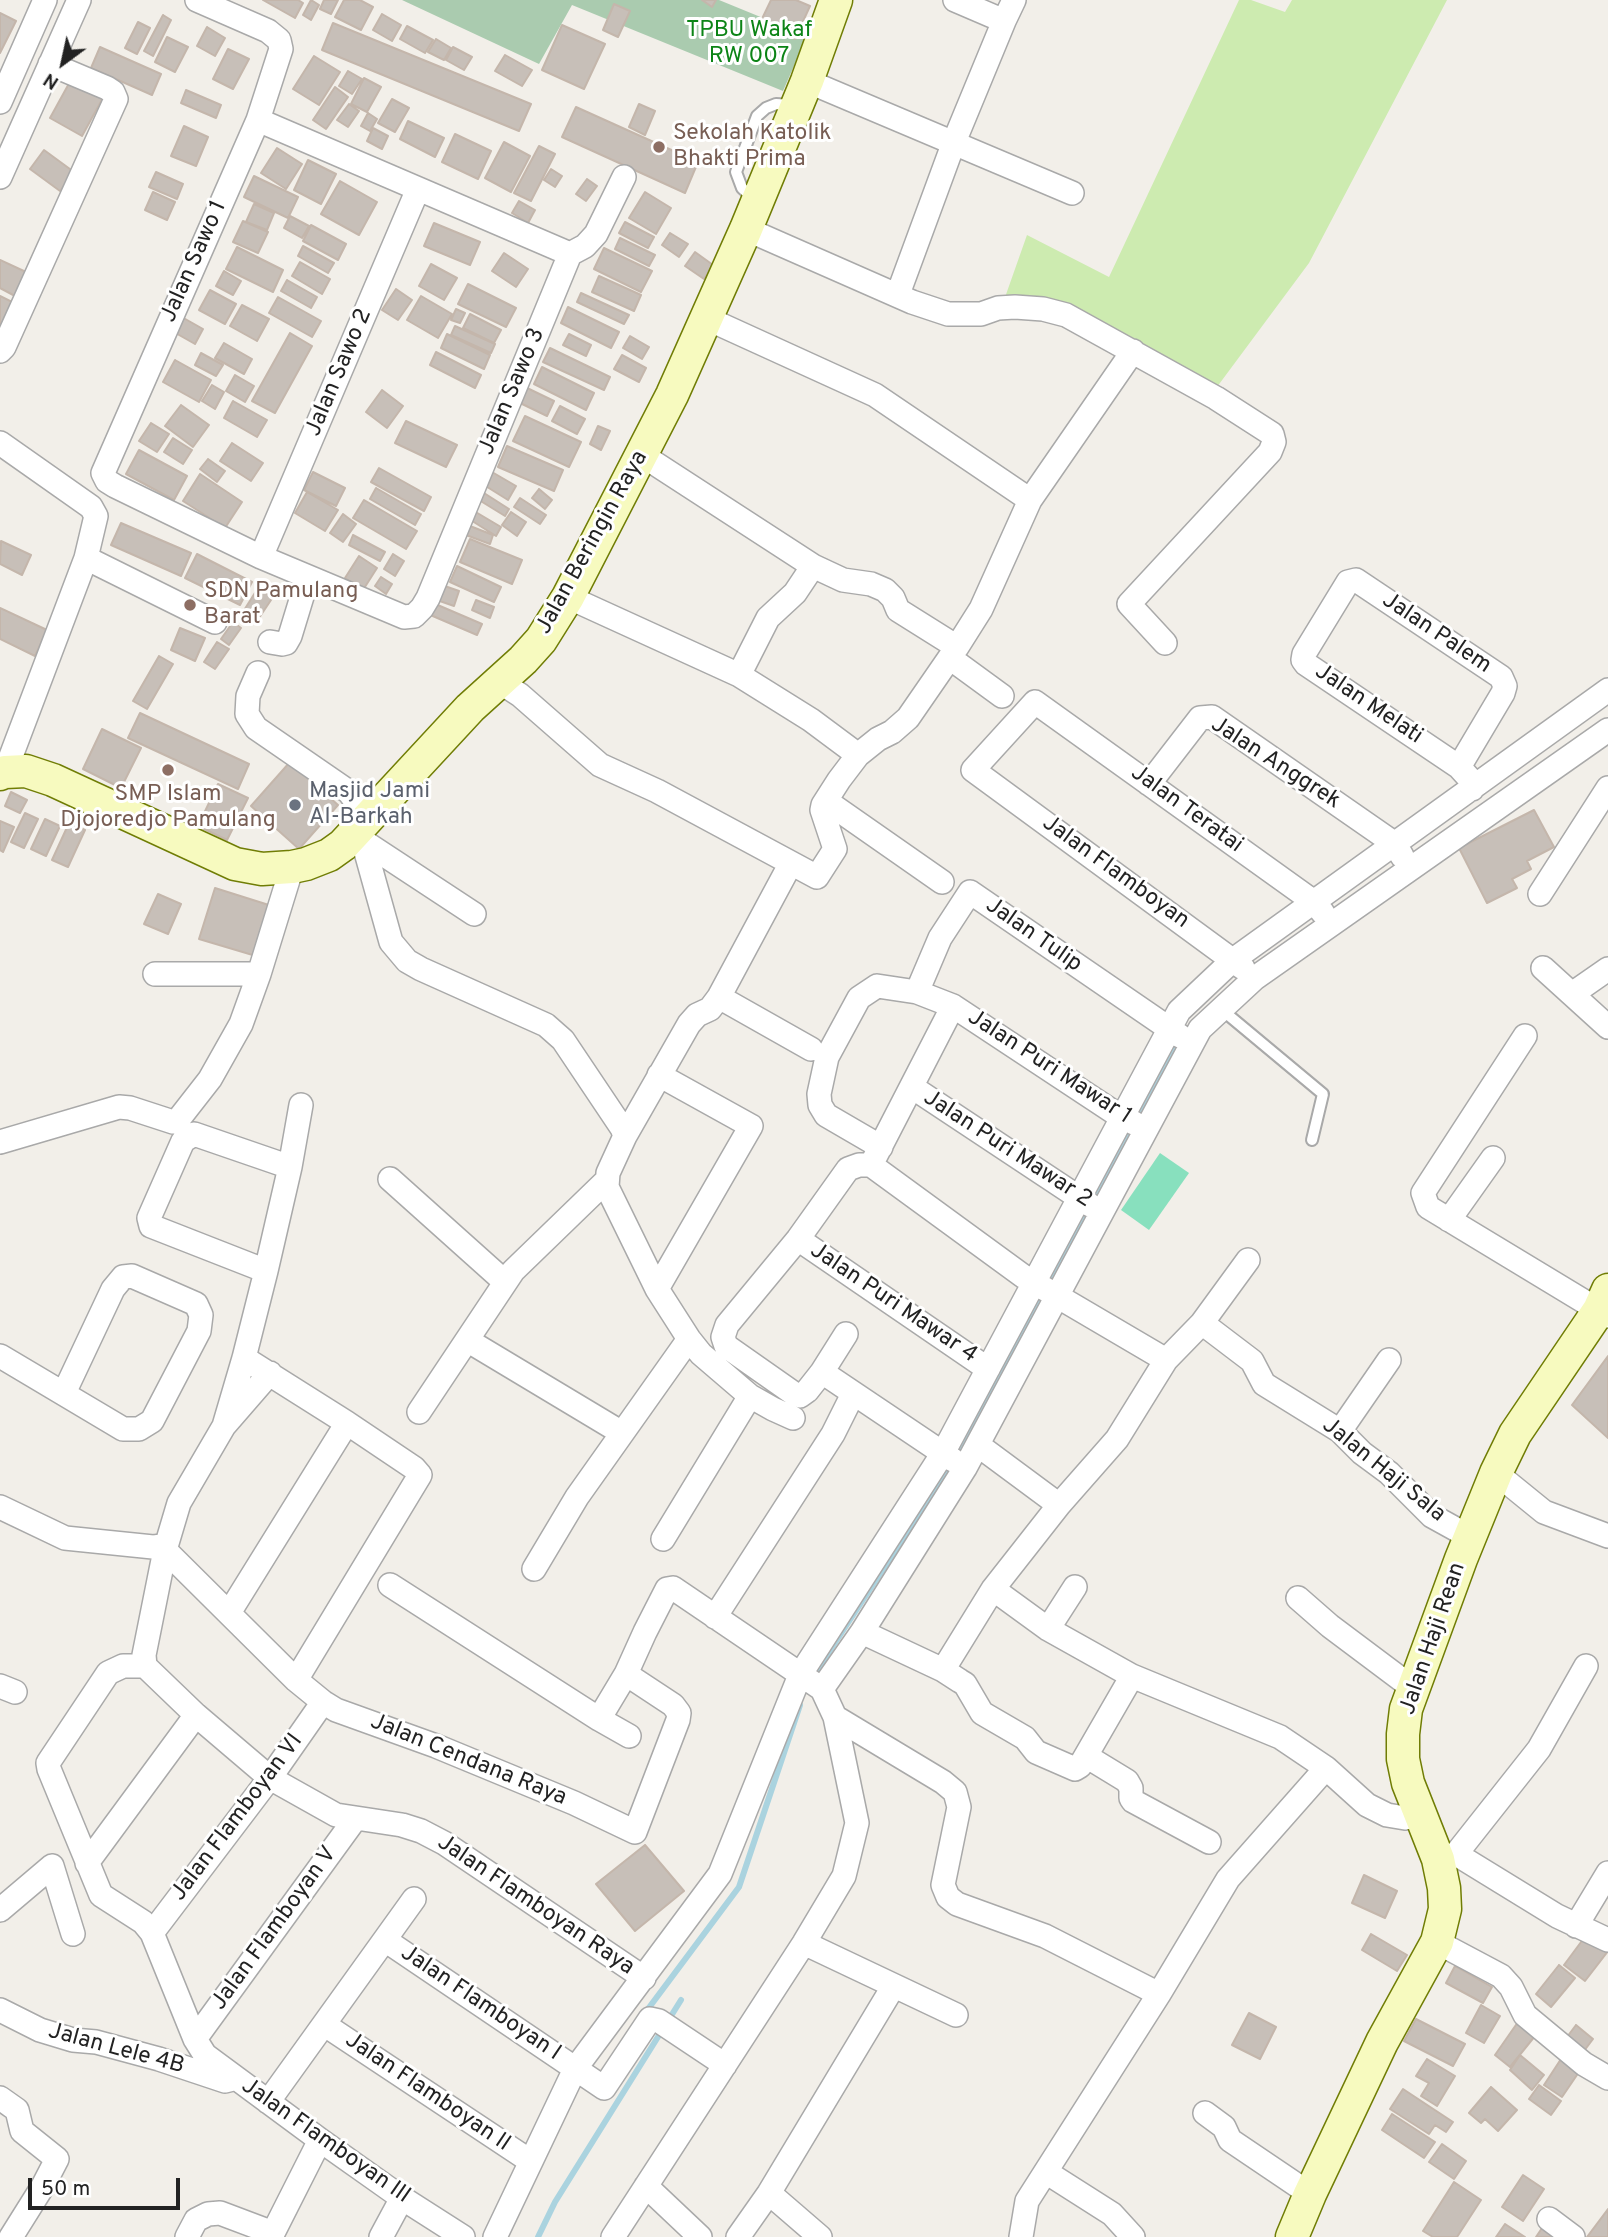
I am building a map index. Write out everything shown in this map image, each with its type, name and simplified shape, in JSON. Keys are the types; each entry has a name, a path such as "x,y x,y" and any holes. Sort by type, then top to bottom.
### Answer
{"street":[{"path":"0,102 45,0"},
{"path":"0,177 79,0"},
{"name":"Jalan Sawo 1","path":"197,0 268,31 279,40 281,49 258,120 103,474 107,481 261,557"},
{"name":"Jalan Beringin Raya","path":"3,773 26,771 53,779 235,864 262,869 292,867 329,855 363,829 471,708 541,640 568,597 672,395 802,93 836,0"},
{"path":"955,0 1004,21"},
{"path":"898,294 954,142 1014,0"},
{"path":"0,351 116,99 113,92 107,88 50,64"},
{"path":"802,93 954,142 1072,193"},
{"path":"258,120 570,254"},
{"name":"Jalan Sawo 3","path":"308,577 404,617 414,616 422,608 570,254 585,246 596,234 624,177"},
{"name":"Jalan Sawo 2","path":"261,557 418,189"},
{"path":"751,215 912,302 948,314 981,314 998,308 1015,307 1043,309 1066,315 1216,398 1272,434 1274,442 1270,452 1129,604 1165,643"},
{"path":"706,318 875,396 1030,500"},
{"path":"500,682 520,695 600,765 657,791 817,877 833,853 834,844 822,810 826,801 858,755 908,719 954,653 981,609 1030,500 1133,351"},
{"path":"0,443 91,507 96,516 86,558 3,773"},
{"path":"642,454 813,566 844,580 871,584 885,590 893,598 898,610 954,653 1002,696"},
{"path":"261,557 308,577 286,643 270,642"},
{"path":"86,558 215,622"},
{"path":"739,675 768,618 795,593 813,566"},
{"name":"Jalan Melati","path":"1356,580 1348,582 1304,654 1303,660 1459,767 1469,778 1472,789"},
{"name":"Jalan Palem","path":"1356,580 1500,677 1505,686 1459,767"},
{"path":"568,597 739,675 811,720 858,755"},
{"path":"258,673 248,696 247,714 256,728 349,792 363,829 385,927 398,951 407,961 440,979 546,1025 573,1052 625,1136"},
{"path":"495,2237 575,2069 720,1874 812,1681 954,1461 978,1445 1045,1289 1180,1036 1186,1002 1233,960 1608,690"},
{"name":"Jalan Flamboyan","path":"1035,702 973,770 1255,978"},
{"name":"Jalan Teratai","path":"1035,702 1314,902 1331,924"},
{"name":"Jalan Anggrek","path":"1149,784 1200,718 1212,717 1395,844 1409,869"},
{"path":"1180,1036 1200,1029 1255,978 1608,730"},
{"path":"1540,894 1608,788"},
{"path":"826,801 942,882"},
{"path":"363,829 474,914"},
{"path":"789,1408 750,1396 701,1354 689,1339 657,1289 607,1187 607,1180 625,1136 659,1075 689,1024 719,997 791,863"},
{"path":"0,1142 119,1107 168,1121 178,1120 210,1079 241,1024 292,867"},
{"name":"Jalan Tulip","path":"917,992 940,938 970,892 1180,1036"},
{"path":"1543,968 1608,1027"},
{"path":"1572,994 1608,969"},
{"path":"155,974 259,974"},
{"name":"Jalan Puri Mawar 1","path":"876,1156 826,1115 820,1105 819,1094 827,1057 859,998 877,986 917,992 953,1006 1134,1123"},
{"path":"719,997 811,1049"},
{"path":"789,1408 726,1346 723,1337 727,1325 797,1240 848,1169 876,1156 953,1006"},
{"path":"1525,1037 1423,1193 1428,1207 1449,1220 1605,1305"},
{"path":"657,1289 751,1126 659,1075"},
{"name":"Jalan Puri Mawar 2","path":"912,1087 1090,1205"},
{"path":"224,1426 266,1271 301,1105"},
{"path":"266,1271 151,1226 148,1222 183,1141 194,1134 290,1167"},
{"path":"876,1156 1045,1289 1166,1360"},
{"path":"1449,1220 1493,1158"},
{"path":"390,1180 506,1282"},
{"path":"419,1412 513,1271 607,1180"},
{"name":"Jalan Puri Mawar 4","path":"797,1240 988,1369"},
{"path":"943,1670 993,1589 1059,1505 1117,1439 1166,1360 1202,1323 1248,1261"},
{"path":"0,1356 123,1429 139,1429 152,1421 198,1331 201,1315 196,1304 132,1276 123,1277 113,1289 64,1393"},
{"path":"812,1681 862,1632 954,1461 988,1369 1045,1289"},
{"name":"Jalan Haji Rean","path":"1299,2235 1310,2194 1382,2042 1437,1942 1445,1909 1447,1857 1420,1815 1408,1783 1403,1759 1402,1734 1406,1709 1470,1537 1515,1434 1605,1305"},
{"name":"Jalan Haji Sala","path":"1202,1323 1252,1361 1264,1384 1340,1431 1362,1453 1389,1473 1432,1516 1470,1537"},
{"path":"789,1408 822,1372 845,1334"},
{"path":"534,1569 577,1497 689,1339"},
{"path":"467,1340 622,1433"},
{"path":"244,1358 347,1423 414,1468 420,1475 296,1680"},
{"path":"1340,1431 1389,1360"},
{"path":"822,1372 954,1461"},
{"path":"195,2039 152,1933 143,1922 101,1895 48,1763 108,1673 123,1666 145,1665 144,1655 166,1548 179,1503 224,1426 270,1373"},
{"path":"715,1617 833,1434 853,1394"},
{"path":"663,1539 750,1396"},
{"path":"229,1613 347,1423"},
{"path":"978,1445 1059,1505"},
{"path":"1496,1473 1544,1512 1608,1536"},
{"path":"0,1507 65,1538 166,1548"},
{"name":"Jalan Cendana Raya","path":"166,1548 296,1680 336,1710 461,1756 574,1803 635,1832 679,1713 673,1705 626,1674"},
{"path":"390,1585 629,1736"},
{"path":"1048,1629 1075,1587"},
{"path":"599,1719 626,1674 667,1590 673,1588 812,1681 835,1717 858,1823 844,1876 804,1943 613,2237"},
{"path":"993,1589 1048,1629 1132,1676 1280,1737 1326,1768 1367,1805 1387,1815 1405,1818 1420,1815"},
{"path":"1298,1598 1329,1626 1413,1689"},
{"path":"862,1632 943,1670 965,1684 982,1713 1025,1738 1036,1752 1081,1762 1127,1781 1131,1787 1133,1801 1209,1842"},
{"name":"Jalan Flamboyan Raya","path":"145,1665 196,1715 270,1777 336,1815 402,1825 444,1843 644,1978"},
{"path":"1586,1666 1539,1749 1447,1857 1576,1926 1608,1940"},
{"path":"1081,1762 1132,1676"},
{"name":"Jalan Flamboyan VI","path":"152,1933 323,1702"},
{"path":"87,1863 196,1715"},
{"path":"835,1717 943,1782 955,1792 959,1807 943,1885 948,1897 957,1904 1045,1936 1160,1994"},
{"path":"1021,2237 1027,2201 1160,1994 1228,1879 1326,1768"},
{"name":"Jalan Flamboyan V","path":"195,2039 355,1819"},
{"path":"0,1910 52,1866 73,1934"},
{"path":"1576,1926 1608,1873"},
{"path":"268,2102 414,1899"},
{"name":"Jalan Flamboyan I","path":"385,1940 604,2088 647,2020 653,2019 665,2025 725,2065"},
{"path":"1437,1942 1501,1976 1511,1987 1525,2015 1584,2064 1608,2078"},
{"path":"804,1943 956,2015"},
{"path":"738,2237 769,2193 893,1987"},
{"name":"Jalan Lele 4B","path":"0,2010 40,2030 73,2040 96,2042 225,2081 235,2078"},
{"name":"Jalan Flamboyan II","path":"325,2025 530,2161"},
{"name":"Jalan Flamboyan III","path":"195,2039 205,2054 235,2078 402,2198 463,2237"},
{"path":"0,2098 17,2110 22,2132 57,2158 11,2237"},
{"path":"1205,2113 1224,2127 1230,2140 1310,2194"},
{"path":"187,2237 196,2220 208,2214 220,2213 272,2235 320,2140"},
{"path":"1046,2172 1112,2214 1133,2237"},
{"path":"646,2186 700,2237"},
{"path":"769,2193 820,2237"},
{"path":"382,2237 402,2198"},
{"path":"1549,2219 1573,2237"}],"lane":[{"path":"1222,1009 1323,1094 1312,1140"}],"green space":[{"name":"TPBU Wakaf RW 007","path":"402,0 719,0 807,36 783,91 572,5 539,64"},
{"path":"1239,0 1251,0 1285,12 1292,0 1447,0 1309,263 1214,391 1076,316 1003,303 1027,235 1109,277"},
{"path":"1160,1153 1189,1173 1149,1230 1121,1210"}],"building":[{"path":"263,0 298,0 303,3 295,18"},
{"path":"311,0 319,5 311,20 303,15"},
{"path":"324,0 338,0 331,14 320,9"},
{"path":"344,0 360,0 373,7 361,30 335,17"},
{"path":"702,0 716,0 712,7"},
{"path":"771,0 796,0 810,6 795,39 760,23"},
{"path":"614,4 630,11 618,37 603,30"},
{"path":"0,13 16,21 0,53"},
{"path":"382,14 401,25 392,41 373,30"},
{"path":"163,15 171,20 153,56 144,51"},
{"path":"138,22 150,28 137,54 125,48"},
{"path":"333,23 531,104 519,131 322,50"},
{"path":"562,25 605,44 584,89 542,70"},
{"path":"407,26 433,40 425,53 400,39"},
{"path":"207,27 225,38 215,56 197,46"},
{"path":"167,37 188,47 175,72 155,62"},
{"path":"436,39 451,48 444,60 428,52"},
{"path":"100,47 161,74 152,95 91,68"},
{"path":"453,47 472,57 464,70 446,60"},
{"path":"228,49 249,59 233,89 213,79"},
{"path":"505,55 532,70 522,86 495,71"},
{"path":"314,56 340,72 319,105 293,89"},
{"path":"348,71 362,79 352,94 339,86"},
{"path":"72,78 104,96 82,136 50,118"},
{"path":"364,78 381,87 367,112 351,104"},
{"path":"335,87 348,97 326,129 313,120"},
{"path":"186,90 221,105 216,118 181,103"},
{"path":"392,99 409,108 395,132 378,123"},
{"path":"349,104 359,111 348,127 337,120"},
{"path":"639,104 655,111 645,135 629,127"},
{"path":"576,107 698,162 685,193 562,137"},
{"path":"368,113 377,119 370,131 361,126"},
{"path":"408,121 444,138 435,157 400,139"},
{"path":"184,126 208,137 196,166 171,156"},
{"path":"373,128 388,136 382,149 367,141"},
{"path":"455,134 491,151 478,179 442,162"},
{"path":"504,142 530,156 511,192 485,178"},
{"path":"539,146 555,154 531,201 514,193"},
{"path":"277,148 302,164 286,189 261,173"},
{"path":"44,150 74,172 60,191 30,169"},
{"path":"308,160 336,174 321,204 294,190"},
{"path":"551,169 562,176 555,187 544,180"},
{"path":"156,172 183,184 177,199 149,187"},
{"path":"254,176 298,197 288,218 244,197"},
{"path":"587,179 597,186 586,201 576,194"},
{"path":"340,181 377,202 359,235 321,214"},
{"path":"153,192 175,202 167,220 145,210"},
{"path":"645,192 671,208 656,234 629,218"},
{"path":"519,201 535,210 528,223 512,213"},
{"path":"254,204 274,213 267,230 246,222"},
{"path":"290,216 309,226 302,238 284,228"},
{"path":"243,221 268,232 258,253 233,242"},
{"path":"625,222 654,237 648,248 619,233"},
{"path":"434,223 480,242 470,265 424,246"},
{"path":"311,225 346,244 338,260 303,241"},
{"path":"670,233 688,244 679,257 662,245"},
{"path":"620,238 655,255 649,266 615,249"},
{"path":"303,246 334,263 328,273 298,256"},
{"path":"237,247 283,270 273,292 226,269"},
{"path":"604,248 652,271 641,292 594,269"},
{"path":"695,252 713,265 704,279 685,266"},
{"path":"504,253 528,269 516,287 492,271"},
{"path":"0,260 26,272 15,296 0,288"},
{"path":"300,262 330,279 322,294 292,276"},
{"path":"431,264 457,278 444,300 419,286"},
{"path":"224,271 241,281 233,295 216,286"},
{"path":"599,276 641,295 634,311 592,292"},
{"path":"287,280 317,297 311,308 281,291"},
{"path":"468,284 516,308 506,327 458,304"},
{"path":"396,289 412,300 398,320 382,310"},
{"path":"210,290 236,304 225,324 199,310"},
{"path":"581,293 629,315 624,324 577,302"},
{"path":"0,296 16,304 0,334"},
{"path":"421,296 452,314 438,338 407,320"},
{"path":"278,297 321,321 312,337 269,313"},
{"path":"242,305 269,319 257,341 230,326"},
{"path":"568,307 619,332 611,348 561,323"},
{"path":"456,309 465,313 460,323 451,320"},
{"path":"470,314 501,330 494,343 463,328"},
{"path":"180,316 203,329 195,344 172,331"},
{"path":"455,326 495,344 491,353 451,335"},
{"path":"290,333 312,346 275,413 252,401"},
{"path":"447,334 490,355 484,369 441,348"},
{"path":"569,334 591,345 586,356 563,345"},
{"path":"630,336 649,347 642,359 623,348"},
{"path":"224,343 252,359 244,374 215,358"},
{"path":"550,348 610,377 604,390 543,362"},
{"path":"436,352 481,375 475,388 430,365"},
{"path":"201,353 223,365 216,376 195,365"},
{"path":"622,355 646,368 639,382 614,369"},
{"path":"175,360 211,380 199,402 163,382"},
{"path":"542,367 594,393 586,410 534,384"},
{"path":"235,375 254,386 245,402 226,391"},
{"path":"212,385 224,392 215,409 202,401"},
{"path":"525,387 554,401 547,416 518,402"},
{"path":"382,390 403,406 387,428 366,412"},
{"path":"233,401 267,420 257,437 224,418"},
{"path":"181,405 209,425 193,447 165,426"},
{"path":"560,406 585,419 577,434 552,421"},
{"path":"525,416 581,442 569,467 513,441"},
{"path":"406,421 457,445 446,467 395,443"},
{"path":"151,423 169,434 157,452 139,441"},
{"path":"598,426 610,431 601,450 590,444"},
{"path":"173,438 192,450 183,464 164,452"},
{"path":"232,443 263,463 251,481 220,461"},
{"path":"507,446 563,470 554,491 498,467"},
{"path":"139,450 187,476 174,500 126,474"},
{"path":"208,459 225,471 217,482 200,469"},
{"path":"379,468 431,497 424,511 371,482"},
{"path":"313,472 345,488 336,506 304,490"},
{"path":"492,472 516,486 508,500 484,485"},
{"path":"200,474 242,502 225,528 183,501"},
{"path":"376,488 421,514 415,525 370,499"},
{"path":"539,489 552,500 545,509 532,498"},
{"path":"307,492 338,510 325,531 295,513"},
{"path":"484,493 509,509 505,516 479,500"},
{"path":"520,498 546,515 540,524 514,507"},
{"path":"364,500 417,531 406,549 353,518"},
{"path":"474,511 501,527 496,536 469,519"},
{"path":"511,512 526,522 517,536 502,525"},
{"path":"343,514 356,524 343,542 330,533"},
{"path":"121,523 191,553 181,576 111,545"},
{"path":"470,526 493,535 490,544 466,535"},
{"path":"353,535 385,552 380,561 349,545"},
{"path":"470,539 522,560 512,584 460,562"},
{"path":"1,541 31,555 22,575 0,564"},
{"path":"197,554 252,582 240,605 185,578"},
{"path":"393,554 404,561 395,576 384,569"},
{"path":"359,556 377,568 363,590 345,578"},
{"path":"457,566 501,587 494,602 450,582"},
{"path":"381,577 392,584 386,594 375,586"},
{"path":"439,584 459,591 454,606 434,599"},
{"path":"258,588 273,597 255,624 241,615"},
{"path":"476,600 494,607 490,618 472,610"},
{"path":"433,603 482,624 477,635 428,614"},
{"path":"0,608 47,630 35,656 0,639"},
{"path":"233,622 241,628 229,645 221,639"},
{"path":"180,628 205,638 195,661 171,650"},
{"path":"217,642 229,649 215,669 204,662"},
{"path":"159,656 173,664 147,709 133,701"},
{"path":"140,713 249,764 238,789 128,738"},
{"path":"102,729 141,748 121,788 83,769"},
{"name":"Masjid Jami Al-Barkah","path":"290,762 338,805 299,849 251,806"},
{"path":"218,784 248,798 227,840 198,826"},
{"path":"11,792 27,800 20,813 5,806"},
{"path":"1534,810 1554,847 1527,861 1531,869 1512,879 1517,888 1487,903 1459,848"},
{"path":"25,813 38,819 24,848 11,842"},
{"path":"45,819 60,826 46,856 31,849"},
{"path":"0,821 14,827 3,852 0,850"},
{"path":"69,823 85,830 68,867 52,860"},
{"path":"215,888 272,906 256,956 199,939"},
{"path":"158,894 181,904 168,934 144,924"},
{"path":"1608,1356 1608,1438 1572,1405"},
{"path":"645,1845 684,1891 635,1931 596,1884"},
{"path":"1364,1875 1397,1891 1385,1918 1352,1903"},
{"path":"1371,1934 1407,1955 1397,1971 1362,1950"},
{"path":"1587,1934 1608,1951 1585,1981 1564,1965"},
{"path":"1559,1965 1575,1978 1551,2007 1536,1994"},
{"path":"1455,1966 1492,1987 1483,2003 1446,1983"},
{"path":"1481,2005 1500,2016 1484,2043 1466,2033"},
{"path":"1249,2013 1276,2027 1260,2059 1232,2045"},
{"path":"1416,2019 1465,2044 1453,2066 1404,2041"},
{"path":"1518,2022 1535,2036 1510,2067 1495,2055"},
{"path":"1576,2025 1593,2039 1584,2051 1567,2037"},
{"path":"1520,2055 1544,2075 1532,2090 1510,2070"},
{"path":"1427,2059 1455,2076 1437,2106 1421,2096 1429,2083 1416,2076"},
{"path":"1561,2059 1579,2072 1562,2097 1544,2085"},
{"path":"1539,2085 1561,2101 1551,2115 1529,2099"},
{"path":"1491,2087 1517,2110 1498,2131 1485,2119 1481,2123 1469,2113"},
{"path":"1403,2089 1453,2122 1446,2132 1435,2125 1429,2134 1390,2109"},
{"path":"1392,2114 1435,2142 1424,2158 1382,2130"},
{"path":"1442,2144 1466,2161 1454,2179 1429,2162"},
{"path":"1523,2175 1544,2189 1523,2221 1502,2207"},
{"path":"1454,2182 1481,2200 1457,2237 1433,2237 1423,2231"},
{"path":"1608,2209 1608,2237 1587,2237"},
{"path":"1505,2224 1525,2237 1496,2237"},
{"path":"1544,2225 1562,2237 1536,2237"}],"waterway":[{"path":"1093,1200 1179,1040"},
{"path":"956,1456 1088,1210"},
{"path":"813,1676 951,1465"},
{"path":"645,2013 739,1887 800,1705"},
{"path":"538,2237 555,2202 681,2000"}],"place":[{"name":"Sekolah Katolik Bhakti Prima","path":"659,147"},
{"name":"SDN Pamulang Barat","path":"190,605"},
{"name":"SMP Islam Djojoredjo Pamulang","path":"168,770"},
{"name":"Masjid Jami Al-Barkah","path":"295,805"}]}
